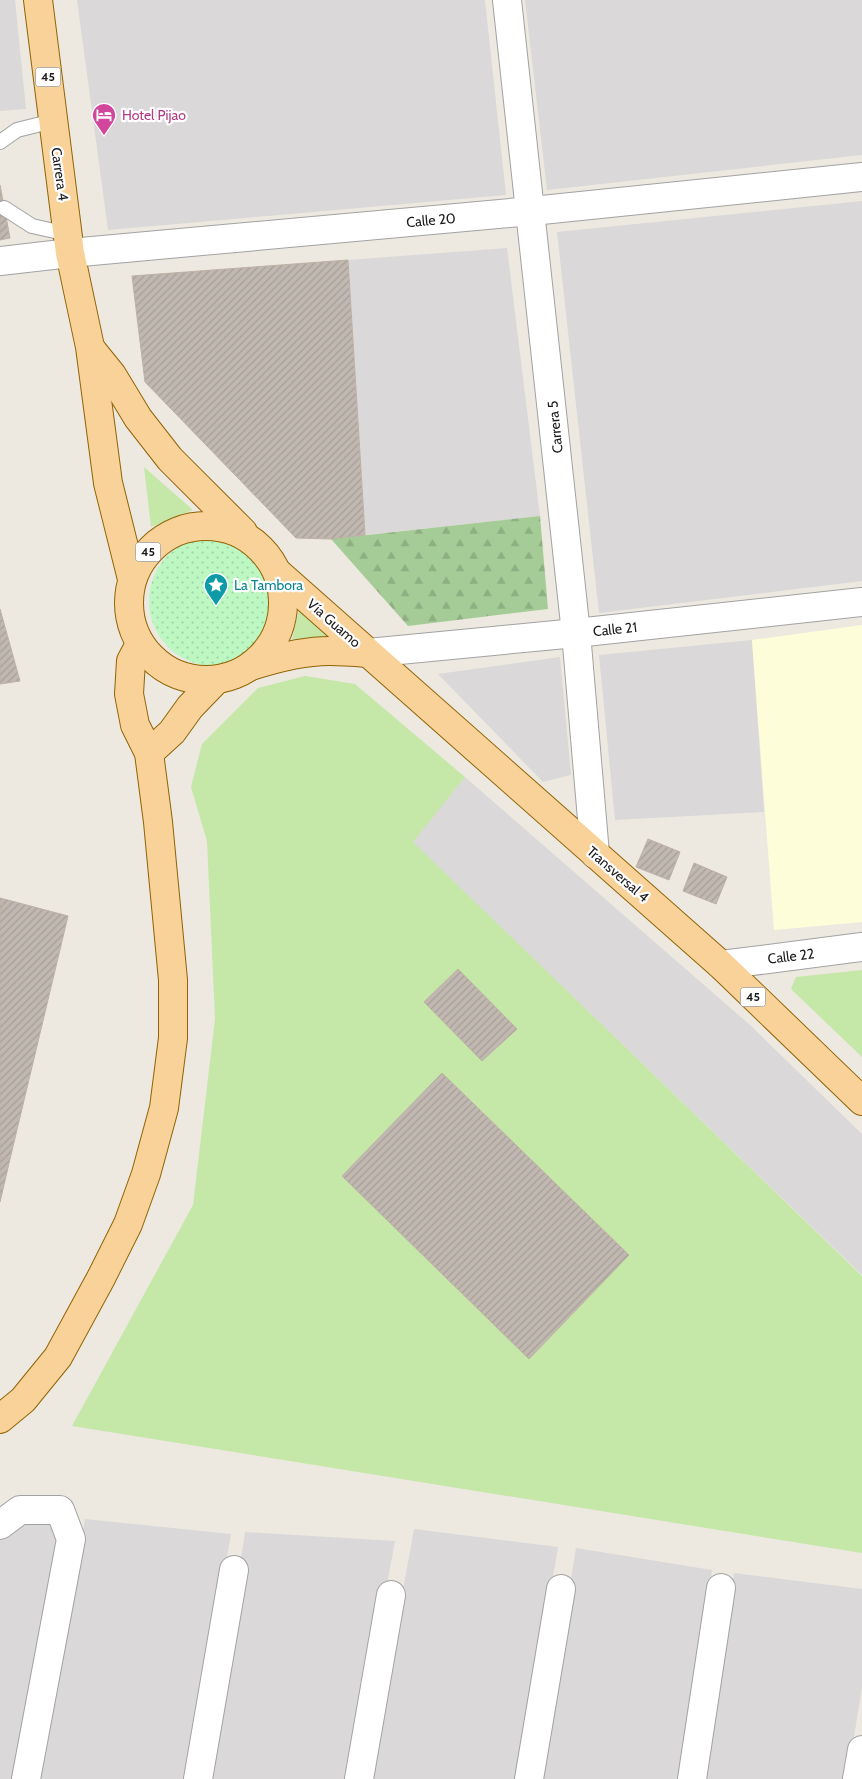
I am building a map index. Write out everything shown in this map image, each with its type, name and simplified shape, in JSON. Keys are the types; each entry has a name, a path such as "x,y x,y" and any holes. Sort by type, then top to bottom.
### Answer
{"main road":[{"name":"Carrera 4","path":"38,0 69,244 90,347 108,483 132,579"},
{"name":"Carrera 4","path":"90,347 112,375 138,418 170,458 250,539"},
{"name":"45","path":"205,525 228,528 250,539 266,554 278,573 284,607 274,640 252,666 240,673 216,680 193,680 172,674 154,661 140,644 132,628 129,611 129,593 132,579 143,557 160,540 181,529 205,525"},
{"name":"Vía Guamo","path":"278,573 368,653"},
{"path":"0,1419 23,1400 58,1357 101,1278 128,1224 146,1174 164,1108 173,1038 173,980 158,822 148,753 135,725 129,694 130,661 140,644"},
{"name":"Vía Guamo","path":"252,666 273,659 310,652 368,653"},
{"name":"Transversal 4","path":"368,653 720,965 862,1101"},
{"path":"148,753 172,732 190,708 216,680"}],"street":[{"name":"Carrera 5","path":"508,0 576,633 595,854"},
{"name":"Calle 20","path":"0,261 69,244 532,211 862,177"},
{"name":"Calle 21","path":"368,653 862,602"},
{"name":"Calle 22","path":"720,965 862,947"},
{"path":"0,1525 20,1510 60,1510 71,1539 26,1779"},
{"path":"198,1779 234,1570"},
{"path":"692,1779 721,1588"},
{"path":"529,1779 561,1589"},
{"path":"359,1779 391,1595"},
{"path":"857,1779 862,1750"}],"lane":[{"path":"0,142 17,130 53,121"},
{"path":"4,208 32,226 69,244"}],"shaded area":[{"path":"0,0 15,0 26,109 0,111"},
{"path":"77,0 485,0 506,195 108,230"},
{"path":"525,0 862,0 862,155 547,190"},
{"path":"862,201 862,581 599,613 557,232"},
{"path":"507,248 540,516 365,535 348,260"},
{"path":"862,625 862,922 774,930 752,640"},
{"path":"752,640 764,812 615,820 599,655"},
{"path":"560,657 571,775 543,782 438,674"},
{"path":"465,777 750,1025 862,1134 862,1275 412,842"},
{"path":"85,1519 231,1534 188,1779 35,1779"},
{"path":"23,1520 52,1521 60,1539 16,1779 0,1779 0,1538"},
{"path":"414,1529 558,1547 520,1779 369,1779"},
{"path":"245,1532 395,1541 351,1779 207,1779"},
{"path":"576,1548 712,1570 681,1779 539,1779"},
{"path":"734,1573 862,1589 862,1688 847,1779 702,1779"}],"green space":[{"path":"144,467 193,510 151,527"},
{"path":"540,516 548,609 408,626 331,539"},
{"path":"214,536 227,537 239,541 260,555 274,576 278,588 278,614 274,626 260,647 239,661 227,665 214,666 201,665 189,661 168,647 154,626 150,614 149,601 150,588 154,576 168,555 189,541 201,537"},
{"path":"299,610 332,638 292,639"},
{"path":"305,676 355,684 465,777 413,842 862,1276 862,1553 72,1426 193,1205 215,1019 207,841 191,787 202,744 258,688"},
{"path":"862,970 862,1057 791,989 796,977"}],"building":[{"path":"0,185 10,238 0,240"},
{"path":"348,260 365,535 331,539 296,538 145,382 132,276"},
{"path":"0,609 20,681 0,684"},
{"path":"648,839 680,852 669,880 636,867"},
{"path":"694,863 727,877 716,904 683,891"},
{"path":"0,898 4,899 0,917"},
{"path":"4,899 68,916 10,1159 0,1156 0,917"},
{"path":"458,969 517,1029 482,1061 424,1002"},
{"path":"442,1073 629,1255 529,1359 342,1176"},
{"path":"0,1157 10,1159 0,1202"}],"place":[{"name":"Hotel Pijao","path":"104,136"},
{"name":"La Tambora","path":"216,606"}]}
